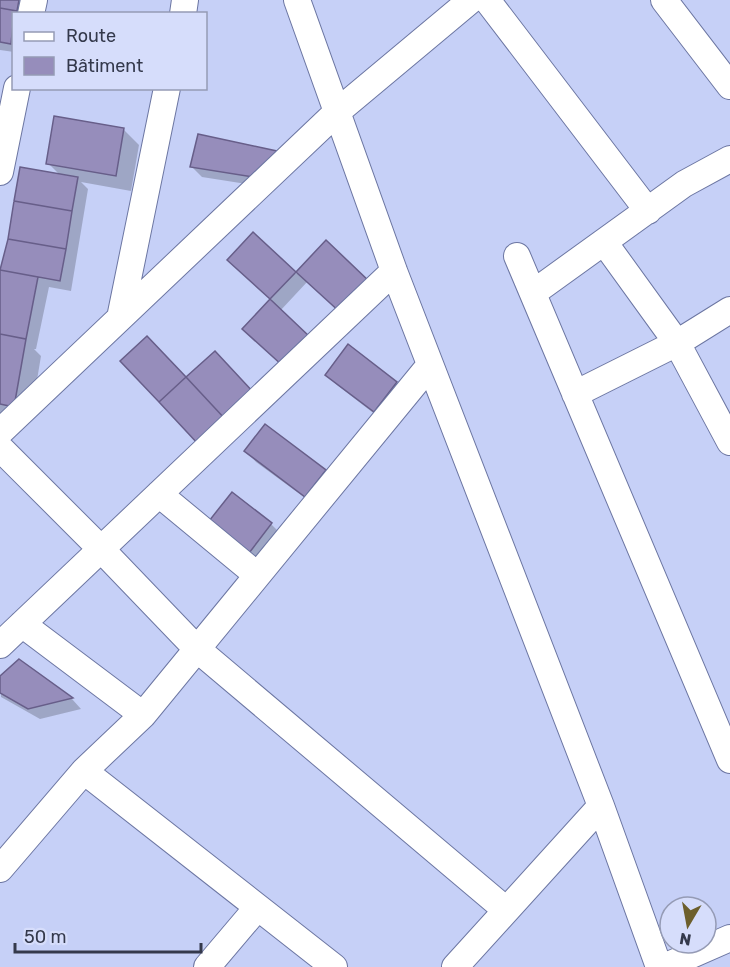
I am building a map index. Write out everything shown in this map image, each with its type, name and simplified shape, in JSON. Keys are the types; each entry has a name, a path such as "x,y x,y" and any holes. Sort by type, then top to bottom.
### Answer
{"street":[{"path":"297,0 394,271 601,806 658,967"},
{"path":"0,432 337,112 471,0"},
{"path":"487,0 648,211"},
{"path":"664,0 730,86"},
{"path":"0,172 17,90"},
{"path":"120,318 167,90"},
{"path":"533,293 684,184 730,159"},
{"path":"604,242 677,344 730,442"},
{"path":"517,256 730,758"},
{"path":"0,645 394,271"},
{"path":"575,394 677,344 730,310"},
{"path":"0,869 84,771 143,715 430,365"},
{"path":"0,448 197,649 506,910"},
{"path":"159,494 257,575"},
{"path":"22,624 143,715"},
{"path":"84,771 334,967"},
{"path":"455,967 601,806"},
{"path":"207,967 257,908"},
{"path":"664,967 730,938"}],"building":[{"path":"0,0 19,0 17,11 0,8"},
{"path":"0,8 17,11 12,12 11,44 0,42"},
{"path":"54,116 124,128 116,176 46,164"},
{"path":"198,134 286,153 253,177 190,167"},
{"path":"20,167 78,177 72,211 14,201"},
{"path":"14,201 72,211 66,249 8,239"},
{"path":"253,232 296,272 270,299 227,260"},
{"path":"8,239 66,249 60,281 0,270"},
{"path":"326,240 371,283 342,314 296,272"},
{"path":"0,270 38,277 26,339 0,334"},
{"path":"270,299 310,337 283,366 242,329"},
{"path":"0,334 26,339 14,407 0,404"},
{"path":"147,336 186,377 159,402 120,361"},
{"path":"348,344 397,382 374,412 325,375"},
{"path":"215,351 255,394 226,420 186,377"},
{"path":"186,377 226,420 199,445 159,402"},
{"path":"265,424 326,470 305,497 244,451"},
{"path":"232,492 272,523 246,557 205,526"},
{"path":"19,659 73,698 28,709 0,693 0,676"}]}
